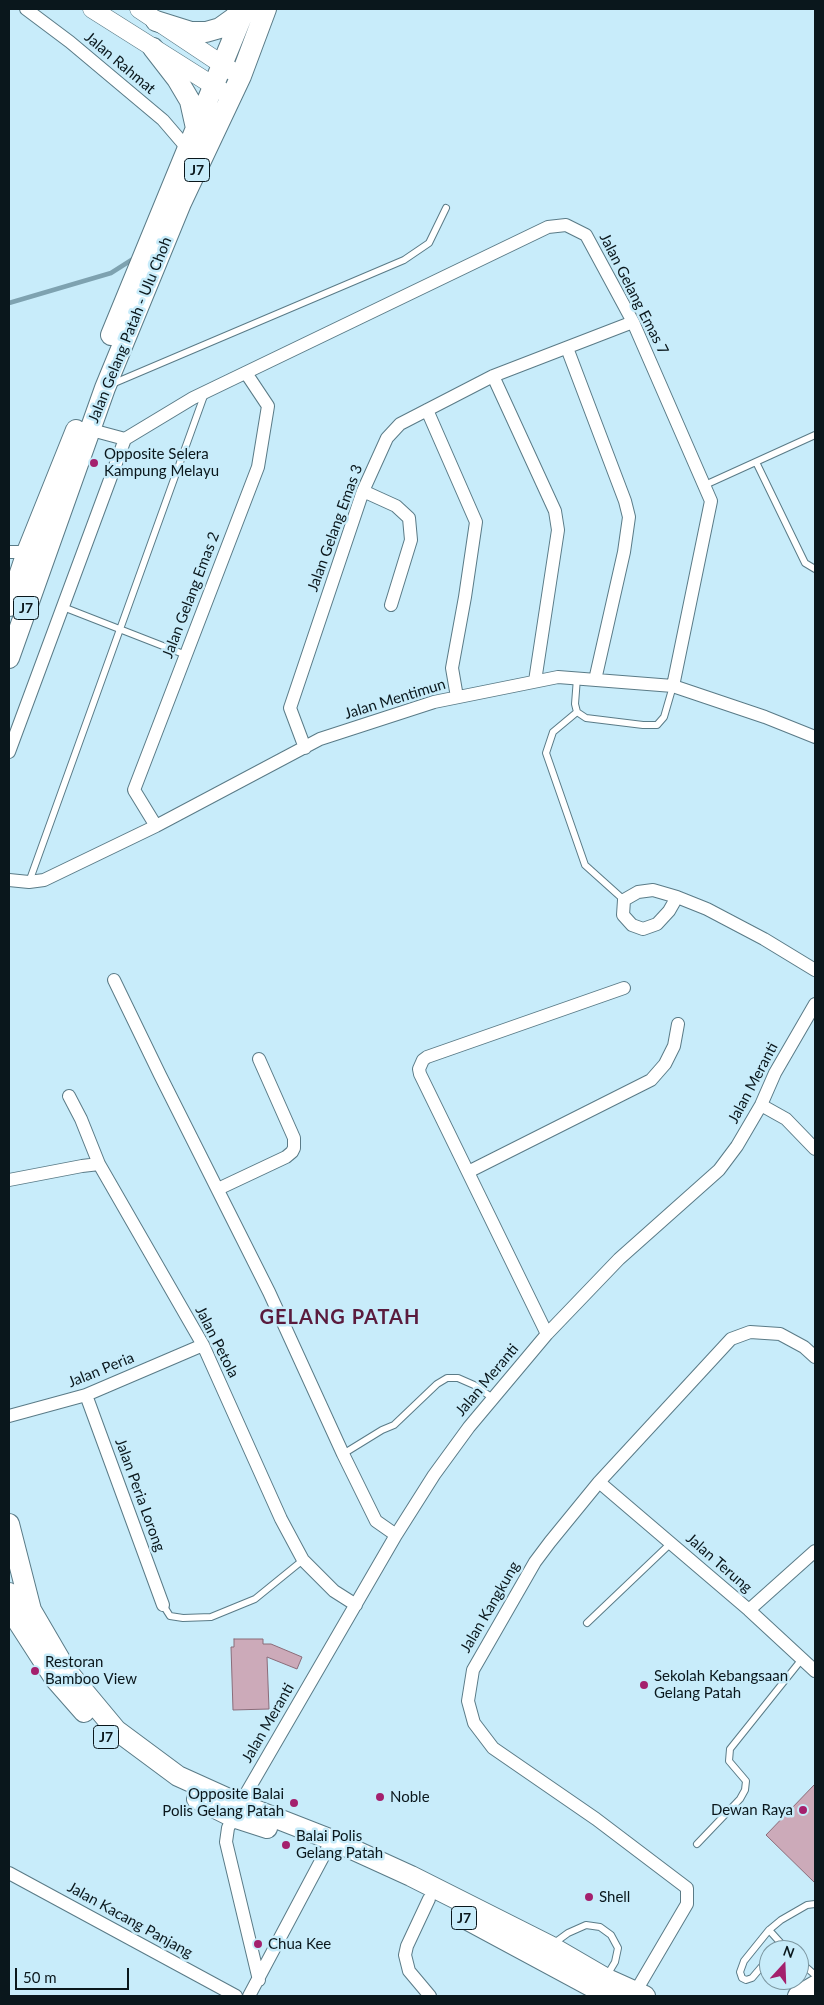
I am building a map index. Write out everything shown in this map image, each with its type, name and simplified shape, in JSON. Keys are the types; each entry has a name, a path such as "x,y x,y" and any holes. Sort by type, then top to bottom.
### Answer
{"main road":[{"path":"92,9 232,97"},
{"path":"139,9 241,76"},
{"name":"Jalan Gelang Patah - Ulu Choh","path":"84,428 92,384 187,148 214,87 243,9"},
{"path":"156,21 190,32 206,32 220,28 243,9"},
{"name":"Jalan Gelang Patah - Ulu Choh","path":"9,606 27,554 102,387 181,203 232,97 266,9"},
{"path":"153,48 177,78 190,101 196,128"},
{"name":"Jalan Gelang Patah - Ulu Choh","path":"9,658 27,554"},
{"name":"J7","path":"9,1524 18,1615"},
{"name":"J7","path":"9,1592 18,1615 55,1679 109,1740 169,1785 411,1876 544,1952 602,1990 638,1995"},
{"name":"J7","path":"329,1845 429,1899 544,1952"},
{"path":"798,1996 815,1987"},
{"path":"807,1996 815,1987"},
{"path":"814,1996 815,1987"}],"street":[{"name":"Jalan Rahmat","path":"26,9 70,42 164,120 187,148"},
{"name":"Jalan Gelang Emas 7","path":"125,439 193,398 548,226 566,225 586,235 633,322 711,501 673,686"},
{"name":"Jalan Gelang Emas 3","path":"305,748 290,708 362,491 387,438 400,424 493,376 633,322"},
{"path":"567,348 630,517 595,680"},
{"name":"Jalan Gelang Emas 2","path":"156,826 134,790 258,467 268,406 246,373"},
{"path":"493,376 555,511 558,530 535,682"},
{"path":"427,410 476,522 452,668 456,697"},
{"path":"9,752 125,439 84,428"},
{"path":"362,491 396,506 408,518 410,540 391,604"},
{"name":"Jalan Mentimun","path":"9,880 29,882 44,880 156,826 320,739 434,702 558,677 673,686 765,717 815,737"},
{"path":"677,897 669,911 656,924 643,929 632,925 623,915 624,900 638,892 653,890 677,897 724,918 815,970"},
{"path":"114,980 269,1292 343,1454 376,1521 396,1535"},
{"path":"547,1334 419,1069 423,1060 624,988"},
{"name":"Jalan Meranti","path":"259,1980 226,1842 228,1828 237,1810 396,1535 434,1475 469,1427 547,1334 619,1259 719,1170 737,1146 761,1105 775,1073 815,1004"},
{"path":"468,1172 651,1080 665,1064 674,1046 678,1024"},
{"path":"218,1189 286,1157 294,1148 294,1138 259,1059"},
{"name":"Jalan Petola","path":"69,1096 81,1119 99,1164 202,1345 281,1518 303,1560 334,1591 356,1605"},
{"path":"761,1105 786,1119 815,1149"},
{"path":"9,1180 99,1164"},
{"name":"Jalan Kangkung","path":"638,1995 687,1904 688,1888 596,1819 493,1748 474,1723 468,1700 473,1670 535,1562 599,1482 731,1339 750,1332 780,1334 804,1347 815,1357"},
{"name":"Jalan Peria","path":"9,1416 86,1395 202,1345"},
{"name":"Jalan Peria Lorong","path":"86,1395 163,1606"},
{"name":"Jalan Terung","path":"599,1482 749,1610 815,1671"},
{"path":"749,1610 815,1550"},
{"path":"249,1996 329,1845"},
{"name":"Jalan Kacang Panjang","path":"9,1873 236,1996"},
{"path":"429,1899 407,1946 405,1955 409,1971 430,1996"}],"lane":[{"path":"102,387 404,260 429,243 446,208"},
{"path":"29,882 206,392"},
{"path":"704,486 815,435"},
{"path":"756,462 805,563 815,569"},
{"path":"63,607 186,655"},
{"path":"577,678 575,704 577,712 586,718 643,725 657,724 664,718 673,686"},
{"path":"577,712 553,732 546,753 586,865 624,900"},
{"path":"343,1454 382,1430 394,1425 437,1384 447,1378 458,1378 474,1385 494,1399"},
{"path":"587,1624 671,1543"},
{"path":"163,1606 170,1616 183,1618 211,1617 255,1599 303,1560"},
{"path":"697,1844 740,1799 745,1790 746,1782 729,1761 730,1749 802,1659"},
{"path":"761,1940 781,1920 807,1905 815,1904"},
{"path":"544,1952 568,1933 586,1925 600,1927 611,1935 618,1948 615,1962 602,1990"},
{"path":"769,1930 778,1940"},
{"path":"759,1942 744,1961 740,1972 742,1978 746,1980 752,1978 759,1970"}],"building":[{"path":"234,1639 263,1639 263,1644 271,1644 302,1657 297,1669 267,1657 269,1709 233,1710 231,1647 234,1647"},
{"name":"Dewan Raya","path":"815,1784 815,1883 766,1835"}],"waterway":[{"path":"9,303 111,273 133,259"}],"place":[{"name":"Opposite Selera Kampung Melayu","path":"94,463"},
{"name":"Restoran Bamboo View","path":"35,1671"},
{"name":"Sekolah Kebangsaan Gelang Patah","path":"644,1685"},
{"name":"Noble","path":"380,1797"},
{"name":"Opposite Balai Polis Gelang Patah","path":"294,1803"},
{"name":"Dewan Raya","path":"803,1810"},
{"name":"Balai Polis Gelang Patah","path":"286,1845"},
{"name":"Shell","path":"589,1897"},
{"name":"Chua Kee","path":"258,1944"}],"district":[{"name":"GELANG PATAH","path":"340,1318"}]}
